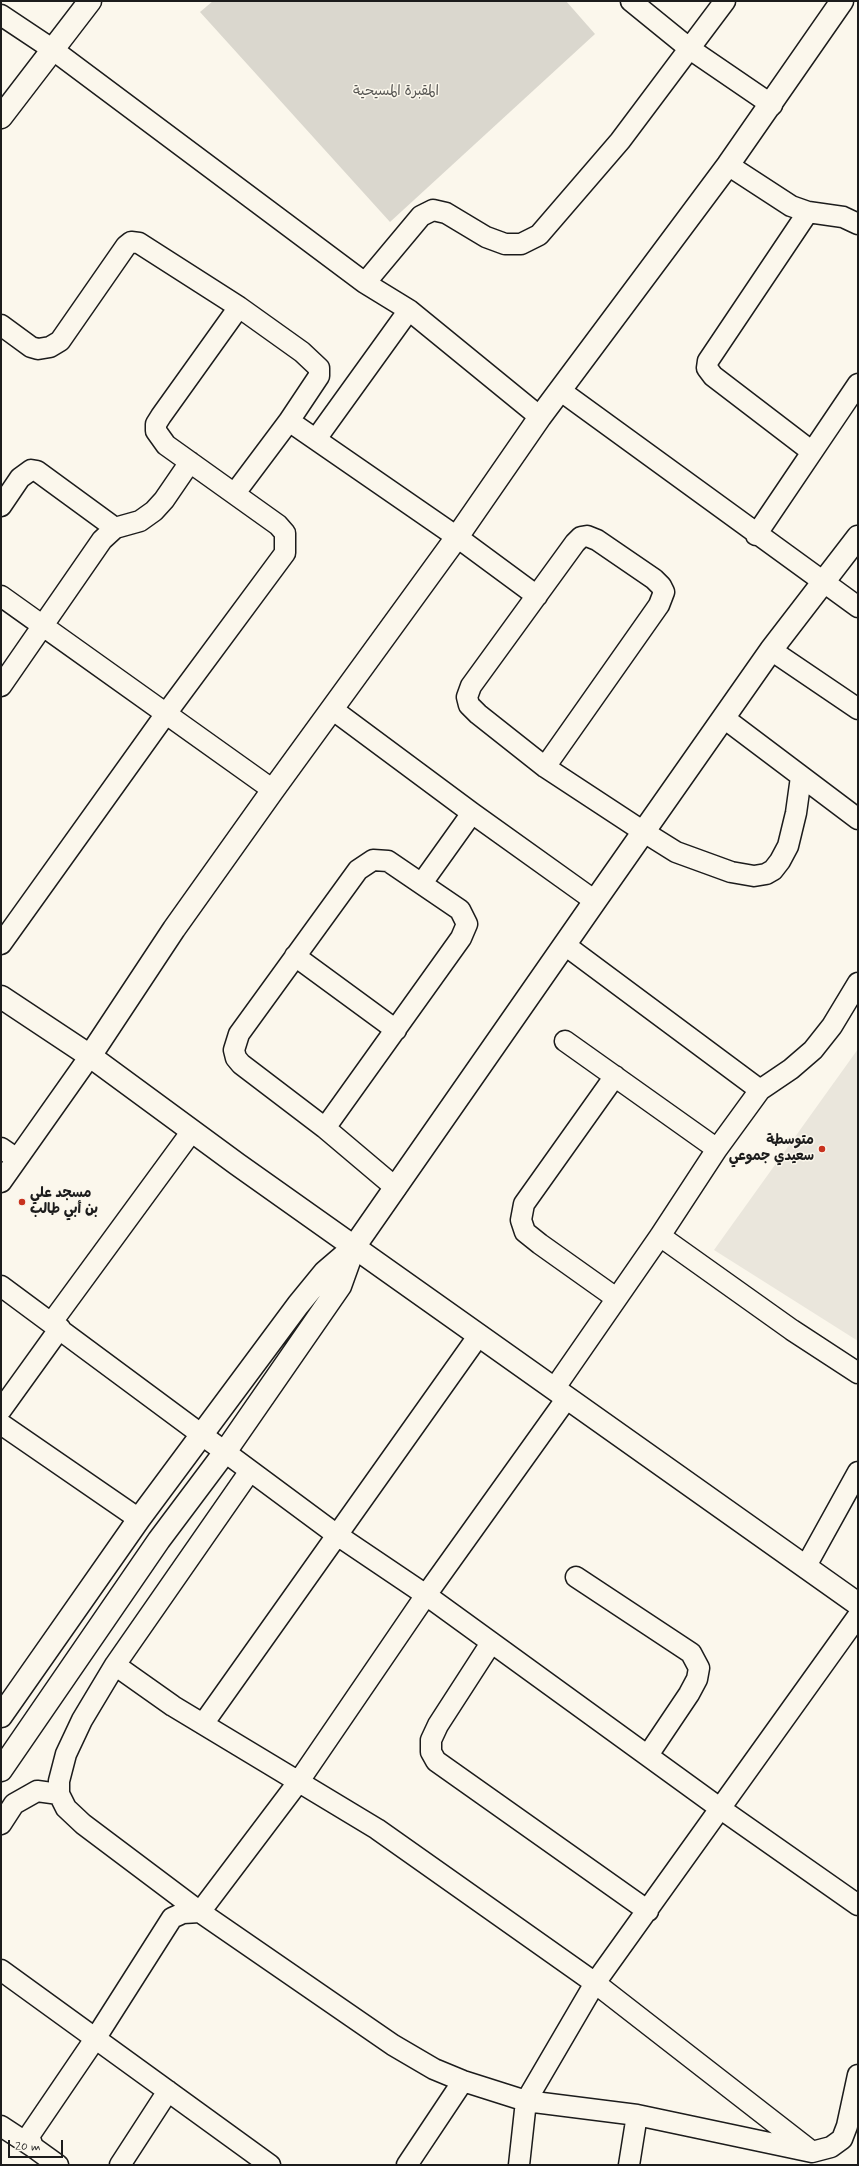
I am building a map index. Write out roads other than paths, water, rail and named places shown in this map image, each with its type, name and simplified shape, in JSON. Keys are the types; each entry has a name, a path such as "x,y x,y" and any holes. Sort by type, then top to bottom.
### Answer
{"main road":[{"path":"1,117 90,1"},
{"path":"90,1056 174,929 273,790 457,537 540,417 561,391 772,105 842,1"},
{"path":"1,1716 139,1519 303,1299 325,1272 354,1247 772,650 824,584 858,537"},
{"path":"4,1004 90,1056 354,1247 858,1604"},
{"path":"1,1770 159,1540 225,1452 340,1286 354,1247"}],"street":[{"path":"631,1 690,50 772,105"},
{"path":"365,284 421,216 433,210 446,213 486,237 505,244 522,244 539,235 620,141 690,50 725,1"},
{"path":"1,15 52,50 365,284 409,310 540,417"},
{"path":"728,165 791,206 808,212 843,217 858,224"},
{"path":"808,212 708,362 707,368 713,376 811,451"},
{"path":"1,325 31,347 38,349 50,347 60,341 119,256 131,242 139,243 147,247 238,307 302,352 319,368 319,376 289,421 235,493"},
{"path":"1,944 165,715 285,553 285,534 278,525 190,462 159,437 156,431 156,424 238,307"},
{"path":"316,438 409,310"},
{"path":"756,535 811,451 858,384"},
{"path":"561,391 756,535 858,607"},
{"path":"289,421 316,438 457,537 537,596"},
{"path":"1,686 102,540 115,528 140,520 154,511 164,500 190,462"},
{"path":"3,500 25,473 31,470 37,471 115,528"},
{"path":"546,766 659,605 664,592 661,586 654,579 597,540 587,536 580,537 575,543 471,686 467,697 469,705 478,714 546,766 644,832 676,852 702,863 732,872 754,876 766,874 777,865 788,846 796,813 800,777"},
{"path":"1,596 165,715 273,790"},
{"path":"772,650 858,709"},
{"path":"332,709 472,813 595,901"},
{"path":"724,718 800,777 858,819"},
{"path":"422,883 472,813"},
{"path":"325,1128 461,938 467,924 460,910 388,860 373,860 366,863 358,870 239,1034 234,1050 236,1058 241,1064 325,1128 396,1188"},
{"path":"565,945 760,1090"},
{"path":"295,956 396,1030"},
{"path":"33,2147 29,2136 95,2038 172,1918 183,1913 200,1912 299,1781 426,1595 560,1393 616,1298 660,1236 717,1149 760,1090 791,1069 813,1050 832,1026 858,983"},
{"path":"565,1040 717,1149"},
{"path":"1,1182 90,1056"},
{"path":"615,1076 524,1204 521,1220 525,1232 616,1298"},
{"path":"1,1410 56,1325 192,1131"},
{"path":"1,1148 17,1159"},
{"path":"660,1236 792,1330 858,1373"},
{"path":"1,1286 56,1325 201,1436 337,1535 426,1595 721,1809 858,1905"},
{"path":"203,1724 479,1335"},
{"path":"1,1424 139,1519"},
{"path":"250,1471 115,1665 82,1720 66,1754 59,1781 59,1794 66,1808 83,1824 200,1912 393,2045 434,2069 463,2081 526,2101 637,2115 812,2152 850,2143 847,2126 858,2075"},
{"path":"806,1566 857,1476"},
{"path":"576,1577 690,1653 699,1668 697,1679 689,1694 648,1755"},
{"path":"519,2165 526,2101 595,1983 858,1616"},
{"path":"491,1643 438,1725 432,1740 431,1752 436,1761 648,1911"},
{"path":"115,1665 173,1706 377,1829 595,1983 812,2152"},
{"path":"1,1824 14,1804 36,1791 59,1794"},
{"path":"1,1970 168,2091 245,2158 270,2165"},
{"path":"407,2165 463,2081"},
{"path":"120,2165 168,2091"},
{"path":"629,2165 637,2115"},
{"path":"1,2126 58,2165"}],"place":[{"name":"متوسطة سعيدي جموعي","path":"822,1149"},
{"name":"مسجد علي بن أبي طالب","path":"22,1202"}],"park label":[{"name":"المقبرة المسيحية","path":"396,92"}]}
